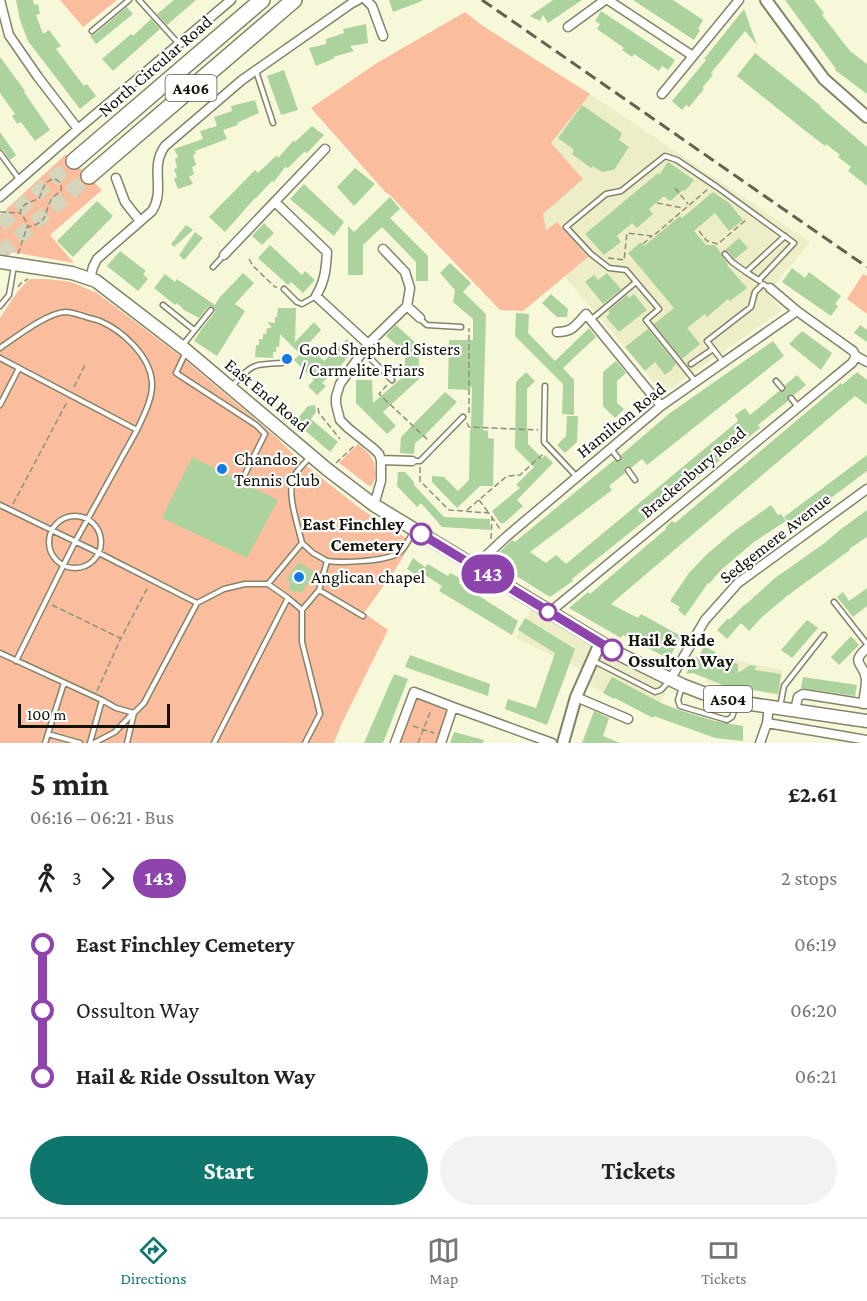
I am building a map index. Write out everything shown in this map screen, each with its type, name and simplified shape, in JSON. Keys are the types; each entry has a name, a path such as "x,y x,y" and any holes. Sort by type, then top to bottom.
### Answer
{"highway":[{"name":"North Circular Road","path":"74,161 262,0"},
{"name":"A406","path":"89,176 294,0"}],"main road":[{"name":"East End Road","path":"0,262 16,260 72,273 102,285 231,387 328,470 374,505 621,655 670,680 703,693 737,702 867,721"}],"street":[{"path":"0,0 9,35 78,129"},
{"path":"0,197 231,0"},
{"path":"90,279 98,259 152,211 158,196 157,164 165,146 242,80 358,0"},
{"path":"366,0 372,6 383,36"},
{"path":"568,27 606,0 693,56"},
{"path":"662,94 739,0"},
{"path":"766,0 824,79 867,117"},
{"path":"224,255 325,149"},
{"path":"116,178 125,202 140,221"},
{"path":"275,202 327,252 325,278 316,296 365,347"},
{"path":"374,505 381,481 381,460 374,448 340,420 336,397 340,384 365,347 407,306 410,288 405,272 383,249"},
{"path":"764,284 853,351 856,356 867,362"},
{"path":"407,306 420,318"},
{"name":"Hamilton Road","path":"475,566 661,406 797,311"},
{"path":"557,332 573,329 586,314 661,406"},
{"name":"Brackenbury Road","path":"550,612 852,363 856,356"},
{"path":"381,460 416,461"},
{"name":"Sedgemere Avenue","path":"670,680 705,620 738,583 867,489"},
{"path":"563,743 576,697 600,643"},
{"path":"795,710 798,697 803,694 865,704 865,674 858,659 867,646"},
{"path":"395,743 414,692 552,743"},
{"path":"576,697 628,719"},
{"path":"442,740 453,707"},
{"path":"760,743 775,707"},
{"path":"767,723 867,741"}],"lane":[{"path":"92,31 129,0"},
{"path":"139,0 180,44"},
{"path":"256,72 273,123"},
{"path":"0,153 19,180"},
{"path":"696,382 646,320 659,309 626,270 609,268 591,254 566,227 606,194 621,191 665,156 677,160 713,184 794,243 764,284 755,292 751,307 707,341 724,363"},
{"path":"746,272 785,236"},
{"path":"725,254 732,262 764,284"},
{"path":"213,267 224,255"},
{"path":"0,306 9,295 16,260"},
{"path":"591,319 636,282"},
{"path":"284,289 302,304 316,296"},
{"path":"163,305 194,330"},
{"path":"210,310 194,330 184,349 176,373 256,425 265,434 244,476"},
{"path":"0,348 50,316 65,312 101,321 118,331 147,361 152,379 152,390 146,412 87,519 16,661"},
{"path":"420,318 427,325 461,327"},
{"path":"365,347 392,380"},
{"path":"691,364 713,349"},
{"path":"0,358 137,430"},
{"path":"231,387 255,365 282,363"},
{"path":"0,405 19,368"},
{"path":"776,381 782,388"},
{"path":"545,386 544,442 578,478"},
{"path":"791,398 798,407"},
{"path":"416,461 463,417"},
{"path":"610,449 618,458"},
{"path":"312,455 294,477 292,488 294,511 302,543 313,553 327,561 338,563 390,557 401,551 414,530"},
{"path":"628,470 635,480"},
{"path":"0,505 197,603"},
{"path":"71,516 87,519 99,530 101,537 102,546 95,561 80,568 63,566 57,561 49,547 52,531 56,524 71,516"},
{"path":"268,584 302,543"},
{"path":"305,743 320,714 302,642 303,610 319,590 327,561"},
{"path":"92,743 115,732 144,703 197,603 224,589 244,584 268,584 303,610"},
{"path":"319,590 363,616"},
{"path":"214,743 288,598"},
{"path":"834,602 867,646"},
{"path":"775,707 784,686 824,635"},
{"path":"0,653 116,708 134,712"},
{"path":"591,660 655,692 661,690 670,680"},
{"path":"45,743 64,683"},
{"path":"682,685 678,704 697,712 727,720 732,717 737,702"},
{"path":"92,743 102,700"},
{"path":"127,743 134,712"},
{"path":"48,734 80,743"}],"path":[{"path":"20,213 24,205 39,198 44,185 49,180 55,179 60,182 61,191 51,199 45,218 27,227"},
{"path":"643,244 713,184"},
{"path":"675,188 688,205"},
{"path":"657,202 684,208"},
{"path":"0,212 20,213 25,219 27,227 16,260"},
{"path":"699,231 707,241 718,243 754,214"},
{"path":"605,258 624,260 627,233 625,229"},
{"path":"627,233 653,236"},
{"path":"249,259 274,287 284,289"},
{"path":"461,327 469,328 469,414 463,417 470,427 545,430"},
{"path":"10,510 86,363"},
{"path":"392,380 379,394 434,446"},
{"path":"318,408 319,413 340,439"},
{"path":"328,470 361,439"},
{"path":"466,511 507,476 520,475 550,448"},
{"path":"416,461 420,481 449,510 489,513"},
{"path":"479,500 506,537"},
{"path":"490,552 492,517"},
{"path":"94,697 151,580"},
{"path":"45,602 121,638"},
{"path":"418,743 435,700"},
{"path":"414,726 442,740"}],"shaded area":[{"path":"60,0 117,0 83,27"},
{"path":"465,12 810,242 767,294 783,310 662,394 565,277 523,311 500,310 387,194 311,108 377,63"},
{"path":"465,12 483,26 590,94 551,143 583,179 543,214 546,230 557,222 588,257 523,311 500,310 387,194 311,108 377,63"},
{"path":"66,154 102,190 50,235 74,263 0,250 0,215"},
{"path":"863,274 867,276 867,314 847,299"},
{"name":"East Finchley Cemetery","path":"30,279 71,282 97,293 179,355 276,437 300,461 361,509 412,542 364,613 388,630 334,743 0,743 0,318 17,292"},
{"path":"358,444 373,459 375,478 371,486 339,463"},
{"path":"534,604 670,680 656,717 582,682 586,672 516,638"},
{"path":"719,654 747,663 783,670 779,695 705,682"},
{"path":"414,692 453,707 441,743 395,743"}],"building":[{"path":"16,0 33,0 34,5 38,4 40,14 36,15 43,34 49,30 61,46 56,49 84,86 87,84 96,96 80,109 28,41"},
{"path":"174,0 196,0 167,25 157,14"},
{"path":"389,0 422,0 422,1 393,12"},
{"path":"553,0 582,0 548,23 543,15 540,21 530,16"},
{"path":"633,0 673,0 703,20 698,29 700,30 694,40"},
{"path":"785,0 814,0 824,13 822,15 850,51 867,64 867,94 835,70"},
{"path":"127,7 133,14 96,44 90,36"},
{"path":"744,9 757,45 745,31 711,73 713,75 702,88 704,89 689,107 686,105 682,110 672,101"},
{"path":"601,11 675,60 668,70 662,66 659,71 634,54 632,57 622,50 624,48 597,29 600,24 595,21"},
{"path":"151,19 160,29 113,71 102,59"},
{"path":"366,24 368,43 350,46 354,51 333,57 335,58 316,66 309,48 326,44 326,39 344,33 343,29"},
{"path":"755,53 821,106 867,147 867,186 848,171 851,167 838,157 840,155 826,144 825,146 737,76"},
{"path":"0,57 50,130 35,141 21,122 17,124 12,116 15,114 0,93"},
{"path":"284,70 298,110 281,115 267,76"},
{"path":"255,100 259,113 237,123 238,125 223,130 227,139 195,151 196,154 193,155 196,165 192,167 194,174 189,177 193,184 178,189 174,179 177,177 174,169 177,168 175,159 178,157 174,149 203,139 200,131 217,126 214,117 232,111 231,106"},
{"path":"582,105 622,133 619,140 629,147 614,170 602,172 593,166 591,168 572,154 574,150 558,138"},
{"path":"312,126 324,135 307,153 304,152 288,168 285,167 274,182 272,181 255,198 225,232 209,217 255,170 258,173 277,155 278,158 294,140 295,142"},
{"path":"0,132 16,155 10,160 0,149"},
{"path":"668,162 694,180 685,191 683,190 670,201 664,196 649,209 653,214 637,228 632,223 617,236 621,242 604,255 585,234 658,173 659,175"},
{"path":"355,168 375,184 354,206 337,187"},
{"path":"304,184 344,222 334,236 290,199"},
{"path":"713,192 729,203 743,220 729,231 715,213 694,231 706,245 715,245 727,265 747,288 730,301 728,299 707,317 705,314 687,328 700,344 682,359 654,324 674,308 628,253 641,242 644,246"},
{"path":"390,197 400,209 390,218 428,256 428,281 416,281 416,262 382,227 363,245 363,275 348,275 348,226 354,232"},
{"path":"97,201 113,216 73,257 57,241"},
{"path":"264,223 274,233 262,245 252,236"},
{"path":"186,225 193,230 174,247 171,244"},
{"path":"195,232 203,238 184,260 179,255"},
{"path":"739,238 748,248 735,259 725,250"},
{"path":"270,245 302,275 305,271 315,280 303,293 291,282 288,285 258,258"},
{"path":"120,251 146,271 143,274 148,279 138,291 107,266"},
{"path":"450,263 471,283 463,292 486,314 483,430 488,431 488,438 494,439 493,486 480,486 457,508 432,482 432,476 444,477 458,491 469,480 472,386 469,390 448,389 449,340 473,340 473,319 453,302 455,290 440,273"},
{"path":"792,268 805,278 809,272 841,296 831,316 782,282"},
{"path":"243,273 254,283 235,304 245,311 217,356 194,341 215,312 214,307 208,307 199,318 184,310 177,303 175,305 154,288 165,274 175,282 177,279 215,305"},
{"path":"607,273 621,289 603,304 585,282 594,275 598,280"},
{"path":"551,294 568,309 567,317 557,317 542,303"},
{"path":"634,294 647,310 619,332 606,317 610,313 608,311 627,295 629,298"},
{"path":"278,308 296,308 295,342 314,322 321,330 307,345 324,361 347,339 352,344 353,348 344,362 322,383 326,386 317,395 308,386 314,380 294,360 300,354 280,334 279,347 276,347 276,352 273,352 273,358 255,357 256,345 259,345 259,339 263,339 267,328 271,328 267,322 275,323"},
{"path":"516,313 529,314 528,333 555,361 589,328 596,337 563,368 574,380 574,415 562,414 563,384 515,336"},
{"path":"396,325 418,345 420,378 383,412 396,426 387,434 356,403 356,380 372,380 373,403 405,375 405,352 386,336"},
{"path":"860,325 867,330 867,342 854,333"},
{"path":"648,329 676,364 665,375 655,362 645,371 625,347"},
{"path":"802,331 832,353 821,370 789,344"},
{"path":"773,341 784,356 647,465 642,459 631,468 625,467 625,473 609,486 612,490 530,552 546,563 556,555 566,564 738,421 735,415 745,408 750,415 779,391 784,391 785,385 797,375 806,385 794,395 788,395 788,401 758,425 760,428 572,579 573,581 550,597 491,560 512,540 515,542 614,460 621,461 621,455 670,413"},
{"path":"616,361 626,373 617,381 617,403 624,409 615,418 603,406 603,372"},
{"path":"526,372 535,381 527,389 528,444 542,458 545,455 553,463 517,500 523,506 504,523 500,523 492,511 520,488 516,485 534,467 515,448 516,382"},
{"path":"857,372 867,380 867,405 855,396 611,604 638,618 641,614 681,636 669,659 623,635 621,638 569,608 588,592 590,594 666,529 672,521 675,523"},
{"path":"445,392 457,402 415,443 414,454 400,453 401,437"},
{"path":"315,405 316,412 311,419 338,442 330,452 301,427 303,424 297,419 308,406"},
{"path":"567,416 578,416 577,442 565,453 557,445 566,436"},
{"path":"867,455 867,471 792,527 784,517"},
{"path":"192,457 278,500 247,558 162,518"},
{"path":"398,472 405,472 444,517 490,519 490,530 442,527 421,503 417,507 397,486"},
{"path":"771,505 786,521 754,542 721,570 708,583 685,616 678,610 680,607 670,601 689,573 733,532"},
{"path":"867,510 867,537 787,596 749,631 741,623 727,639 717,630 775,578"},
{"path":"413,558 425,567 428,564 448,576 450,573 462,579 459,583 518,621 512,635 439,591 442,586 422,573 419,577 407,569"},
{"name":"Anglican chapel","path":"299,562 315,573 301,593 297,590 295,593 288,588 291,583 286,579"},
{"path":"867,588 867,606 853,617 837,597 843,592 849,601"},
{"path":"525,618 575,649 547,725 505,709 508,699 536,708 555,653 518,630"},
{"path":"807,620 818,628 792,658 781,650"},
{"path":"851,636 859,645 839,665 831,657"},
{"path":"704,646 715,652 715,655 738,664 738,673 750,665 756,666 755,670 781,674 778,694 723,685 693,673 686,674"},
{"path":"410,655 490,684 488,696 405,667"},
{"path":"394,674 408,679 383,743 364,743"},
{"path":"612,677 679,710 715,721 743,726 743,741 715,738 654,716 653,718 614,699 603,693"},
{"path":"803,677 857,685 855,696 801,688"},
{"path":"594,711 609,718 603,736 620,743 582,743"},
{"path":"454,732 484,740 483,743 450,743"}],"tunnel":[{"path":"0,225 74,161"},
{"path":"0,253 89,176"}],"railway":[{"path":"482,0 867,267"}],"bus line":[{"name":"143","path":"421,534 612,650"}],"place":[{"name":"Good Shepherd Sisters / Carmelite Friars","path":"287,359"},
{"name":"Chandos Tennis Club","path":"222,469"},
{"name":"East Finchley Cemetery","path":"421,534"},
{"name":"Anglican chapel","path":"299,577"},
{"name":"Hail & Ride Ossulton Way","path":"612,650"}]}
